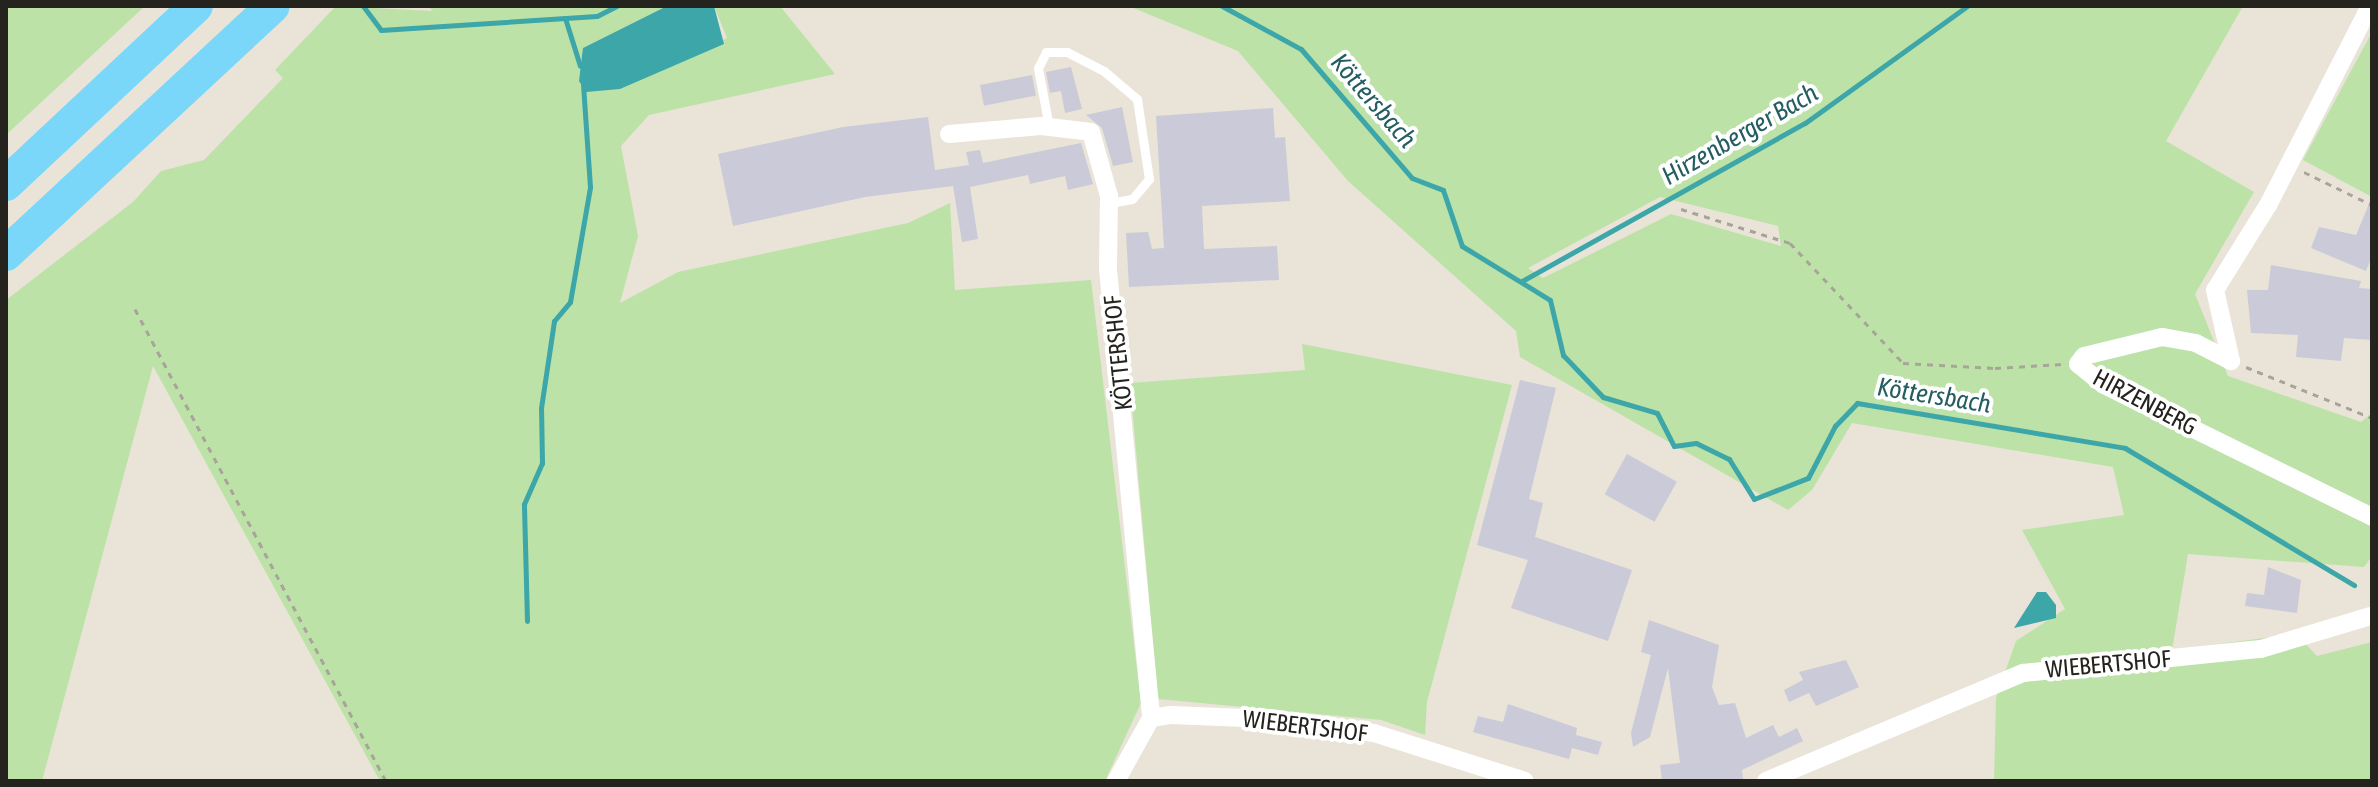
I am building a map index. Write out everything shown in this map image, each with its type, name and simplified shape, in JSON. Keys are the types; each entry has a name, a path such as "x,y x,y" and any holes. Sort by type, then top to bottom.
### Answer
{"highway":[{"path":"6,184 196,6"},
{"path":"6,254 273,6"}],"street":[{"path":"2231,361 2215,290 2290,165 2370,6"},
{"name":"KÖTTERSHOF","path":"949,134 1049,127 1091,132 1109,203 1108,269 1151,718"},
{"name":"HIRZENBERG","path":"2231,361 2196,343 2162,337 2084,356 2078,364 2104,385 2372,517"},
{"name":"WIEBERTSHOF","path":"1766,781 2023,673 2261,649 2371,614"},
{"path":"1116,781 1151,718"},
{"name":"WIEBERTSHOF","path":"1151,718 1270,719 1374,733 1525,781"}],"lane":[{"path":"1049,127 1038,68 1046,52 1067,52 1104,71 1137,99 1149,179 1132,199 1109,203"}],"path":[{"path":"2290,165 2372,205"},
{"path":"1681,209 1790,243 1903,363 2078,364"},
{"path":"135,309 386,781"},
{"path":"2231,361 2372,418"}],"green space":[{"path":"6,6 145,6 6,135"},
{"path":"336,6 433,11 427,6 667,6 583,48 620,89 727,38 714,6 780,6 835,74 649,115 621,146 638,236 620,303 678,272 908,223 950,203 955,290 1091,280 1141,703 1105,781 380,781 153,366 42,781 6,781 6,300 133,202 161,171 204,160 283,78 275,70"},
{"path":"2243,6 2166,141 2254,192 2195,294 2228,376 2361,422 2372,413 2372,556 2364,567 2188,554 2172,650 2296,634 2317,656 2372,642 2372,781 1994,781 1996,698 2016,641 2065,609 2022,530 2124,515 2113,467 1852,423 1812,490 1788,510 1520,357 1516,331 1348,181 1238,51 1131,7","holes":["1660,197 1778,226 1781,246 1671,214 1543,278 1528,268"]},
{"path":"2372,32 2372,197 2303,160"},
{"path":"1302,344 1512,385 1427,702 1425,735 1381,720 1158,699 1130,383 1305,370"}],"water":[{"path":"667,6 714,6 724,44 620,89 586,92 579,81 583,48"},
{"path":"2037,592 2046,592 2056,605 2056,618 2014,628"}],"building":[{"path":"1071,67 1082,109 1065,113 1061,91 1050,93 1046,72"},
{"path":"1032,75 1036,96 984,106 980,85"},
{"path":"1122,107 1133,162 1113,166 1102,128 1086,115"},
{"path":"1273,108 1275,138 1285,137 1290,201 1202,206 1204,249 1277,246 1279,280 1129,287 1126,233 1148,232 1152,249 1164,248 1156,116"},
{"path":"928,117 935,170 969,165 966,152 980,150 983,163 1081,143 1093,184 1068,190 1065,176 1030,184 1028,175 970,187 978,239 962,242 953,186 865,197 733,226 718,154 843,127"},
{"path":"2372,197 2372,256 2366,271 2311,248 2319,227 2356,235"},
{"path":"2271,265 2361,281 2359,288 2372,289 2372,340 2344,338 2341,361 2296,357 2298,335 2251,333 2247,290 2268,290"},
{"path":"1520,380 1556,388 1529,499 1543,503 1535,537 1632,570 1608,641 1511,608 1528,560 1477,545"},
{"path":"1627,454 1677,482 1655,522 1605,494"},
{"path":"2268,567 2301,580 2297,613 2245,606 2247,593 2264,595"},
{"path":"1649,620 1719,645 1712,687 1719,705 1735,703 1746,738 1773,725 1779,737 1797,728 1803,741 1742,770 1743,779 1662,781 1660,765 1680,763 1668,668 1650,737 1633,747 1631,733 1651,655 1641,652"},
{"path":"1846,660 1859,687 1816,706 1809,693 1789,702 1784,690 1803,680 1799,672"},
{"path":"1508,704 1577,728 1576,735 1602,742 1598,755 1572,748 1569,759 1473,732 1478,716 1503,722"}],"waterway":[{"name":"Köttersbach","path":"363,6 381,30 597,16 617,6"},
{"name":"Köttersbach","path":"1222,6 1301,49 1412,178 1443,190 1462,246 1550,300 1563,355 1603,397 1657,413 1674,446 1696,443 1729,459 1754,499 1808,478 1835,426 1857,403 2125,448 2354,585"},
{"name":"Hirzenberger Bach","path":"1522,281 1805,123 1967,6"},
{"path":"565,18 580,66"},
{"path":"527,621 524,504 542,463 541,408 554,321 570,302 590,187 583,84"}]}
